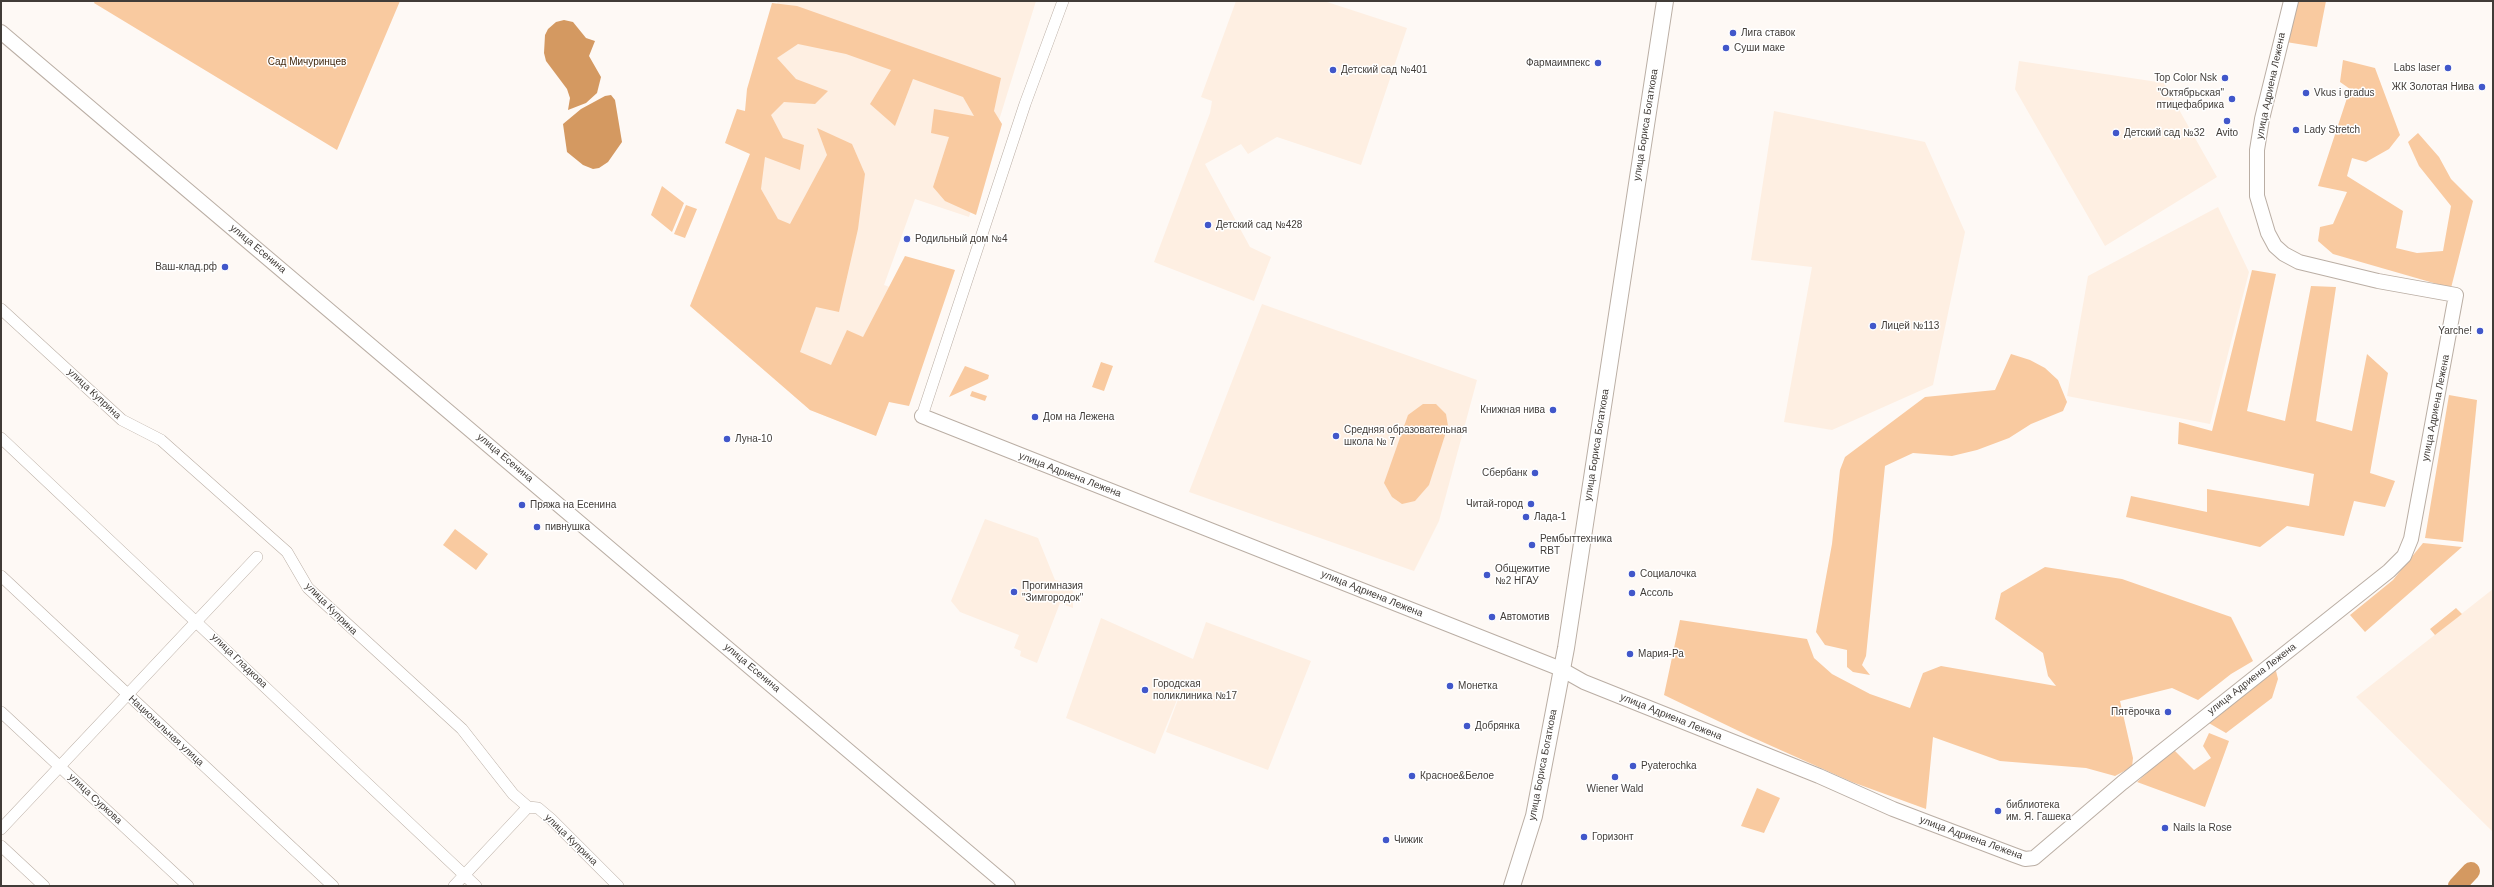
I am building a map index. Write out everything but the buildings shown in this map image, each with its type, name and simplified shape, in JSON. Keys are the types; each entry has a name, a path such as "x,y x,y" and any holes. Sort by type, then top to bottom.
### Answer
{"main road":[{"name":"улица Бориса Богаткова","path":"1512,886 1536,809 1562,669 1665,1"}],"street":[{"path":"922,416 1025,104 1063,1"},
{"name":"улица Адриена Лежена","path":"922,416 1562,669 1584,682 1818,776 1899,811 2025,859 2034,858 2122,783 2389,571 2404,556 2411,539 2456,295 2378,281 2299,262 2280,250 2268,233 2257,196 2257,150 2269,88 2291,1"},
{"name":"улица Есенина","path":"1,32 1008,886"},
{"name":"улица Куприна","path":"1,308 122,420 161,440 287,552 308,588 462,729 513,794 528,808 538,808 551,819 618,886"},
{"name":"улица Гладкова","path":"1,438 476,886"},
{"path":"1,829 126,694 257,557"},
{"name":"Национальная улица","path":"1,576 332,886"},
{"name":"улица Суркова","path":"1,712 188,886"},
{"path":"454,886 528,808"},
{"path":"1,846 44,886"}],"shaded area":[{"path":"778,1 1036,1 969,217 915,199 884,285 927,300 876,436 810,410 690,306 750,154 772,17"},
{"path":"1236,1 1324,1 1407,28 1361,165 1277,137 1248,154 1241,144 1205,164 1250,247 1271,257 1254,301 1154,262 1210,113 1212,101 1201,97"},
{"path":"564,20 573,22 586,38 595,41 589,56 601,77 597,93 586,103 568,110 570,98 567,89 546,61 544,53 545,35 548,29 556,22"},
{"name":"Детский сад №32","path":"2019,61 2164,83 2217,177 2105,246 2015,89"},
{"path":"611,95 615,100 622,142 608,162 599,168 593,169 583,165 567,152 563,124 581,109 605,96"},
{"name":"Лицей №113","path":"1774,111 1925,142 1965,232 1933,385 1832,430 1784,422 1812,267 1751,260"},
{"path":"2218,207 2249,272 2210,424 2067,396 2088,276"},
{"name":"Средняя образовательная школа № 7","path":"1262,304 1477,380 1439,521 1414,571 1189,492"},
{"name":"Прогимназия \"Зимгородок\"","path":"985,519 1038,538 1055,580 1073,584 1073,608 1060,603 1037,663 1020,656 1021,651 1014,648 1019,635 960,612 951,601"},
{"path":"2493,589 2493,832 2356,697"},
{"path":"1101,618 1193,659 1206,622 1311,661 1268,770 1166,732 1187,675 1155,754 1066,718"}],"green space":[{"name":"Сад Мичуринцев","path":"95,1 400,1 337,150 94,3"},
{"path":"2297,1 2326,1 2317,47 2286,42"},
{"path":"772,3 797,6 1001,78 994,111 1002,124 976,215 945,201 933,187 949,137 931,133 934,109 974,116 963,97 913,79 895,126 870,104 891,70 846,54 798,44 777,58 796,79 828,91 815,104 784,102 771,115 783,138 804,145 800,170 765,157 761,189 778,219 790,224 827,155 817,128 852,144 865,174 858,229 839,312 816,307 800,352 831,365 847,330 863,337 905,256 955,270 909,406 889,402 876,436 810,410 690,306 750,154 725,143 737,109 745,111 747,89"},
{"path":"2343,60 2375,68 2400,135 2389,149 2366,162 2352,158 2347,176 2403,211 2396,248 2417,253 2443,251 2451,206 2419,166 2408,142 2418,133 2439,157 2451,179 2473,201 2451,288 2333,254 2318,241 2320,227 2333,224 2347,192 2318,186 2350,89 2340,82"},
{"path":"662,186 684,203 672,232 651,215"},
{"path":"686,205 697,209 685,238 674,234"},
{"path":"2252,270 2276,274 2247,411 2285,421 2311,286 2336,287 2316,421 2352,431 2367,354 2388,373 2370,473 2395,481 2385,507 2354,501 2344,536 2287,526 2260,547 2126,517 2131,496 2207,512 2207,489 2309,506 2314,474 2178,444 2179,422 2212,431"},
{"path":"2011,354 2030,360 2045,368 2058,380 2067,402 2063,411 2031,424 2009,438 1977,450 1952,456 1913,453 1885,466 1866,656 1862,665 1870,675 1853,672 1847,667 1847,650 1825,645 1816,632 1832,544 1840,470 1845,457 1925,397 1995,390"},
{"path":"1101,362 1113,366 1104,391 1092,387"},
{"path":"965,366 989,375 988,379 949,397"},
{"path":"972,391 987,396 985,401 970,396"},
{"path":"2449,395 2477,400 2463,542 2425,538"},
{"path":"1423,404 1436,404 1446,414 1448,426 1429,485 1415,501 1402,504 1392,497 1384,483 1408,415"},
{"path":"455,529 488,554 476,570 443,545"},
{"path":"2423,543 2462,547 2365,632 2350,615 2393,580"},
{"path":"2045,567 2122,579 2231,617 2253,661 2231,674 2198,700 2172,688 2120,701 2133,758 2132,767 2115,776 2086,768 2000,761 1933,737 1926,809 1852,782 1747,735 1664,695 1680,620 1807,639 1814,658 1832,674 1870,694 1910,708 1923,673 1941,666 2056,686 2048,676 2043,653 1995,619 2001,593"},
{"path":"2456,608 2462,614 2435,635 2430,629"},
{"path":"2275,667 2278,679 2272,698 2226,733 2207,722"},
{"path":"2209,733 2229,741 2205,807 2137,782 2173,749 2194,770 2211,758 2203,746"},
{"path":"1757,788 1780,798 1764,833 1741,826"}],"waterway":[{"path":"2457,886 2471,871"}],"place":[{"name":"Лига ставок","path":"1733,33"},
{"name":"Суши маке","path":"1726,48"},
{"name":"Фармаимпекс","path":"1598,63"},
{"name":"Labs laser","path":"2448,68"},
{"name":"Детский сад №401","path":"1333,70"},
{"name":"Top Color Nsk","path":"2225,78"},
{"name":"ЖК Золотая Нива","path":"2482,87"},
{"name":"Vkus i gradus","path":"2306,93"},
{"name":"\"Октябрьская\" птицефабрика","path":"2232,99"},
{"name":"Avito","path":"2227,121"},
{"name":"Lady Stretch","path":"2296,130"},
{"name":"Детский сад №32","path":"2116,133"},
{"name":"Детский сад №428","path":"1208,225"},
{"name":"Родильный дом №4","path":"907,239"},
{"name":"Ваш-клад.рф","path":"225,267"},
{"name":"Лицей №113","path":"1873,326"},
{"name":"Yarche!","path":"2480,331"},
{"name":"Книжная нива","path":"1553,410"},
{"name":"Дом на Лежена","path":"1035,417"},
{"name":"Средняя образовательная школа № 7","path":"1336,436"},
{"name":"Луна-10","path":"727,439"},
{"name":"Сбербанк","path":"1535,473"},
{"name":"Читай-город","path":"1531,504"},
{"name":"Пряжа на Есенина","path":"522,505"},
{"name":"Лада-1","path":"1526,517"},
{"name":"пивнушка","path":"537,527"},
{"name":"Рембыттехника RBT","path":"1532,545"},
{"name":"Социалочка","path":"1632,574"},
{"name":"Общежитие №2 НГАУ","path":"1487,575"},
{"name":"Прогимназия \"Зимгородок\"","path":"1014,592"},
{"name":"Ассоль","path":"1632,593"},
{"name":"Автомотив","path":"1492,617"},
{"name":"Мария-Ра","path":"1630,654"},
{"name":"Монетка","path":"1450,686"},
{"name":"Городская поликлиника №17","path":"1145,690"},
{"name":"Пятёрочка","path":"2168,712"},
{"name":"Добрянка","path":"1467,726"},
{"name":"Pyaterochka","path":"1633,766"},
{"name":"Красное&Белое","path":"1412,776"},
{"name":"Wiener Wald","path":"1615,777"},
{"name":"библиотека им. Я. Гашека","path":"1998,811"},
{"name":"Nails la Rose","path":"2165,828"},
{"name":"Горизонт","path":"1584,837"},
{"name":"Чижик","path":"1386,840"}]}
